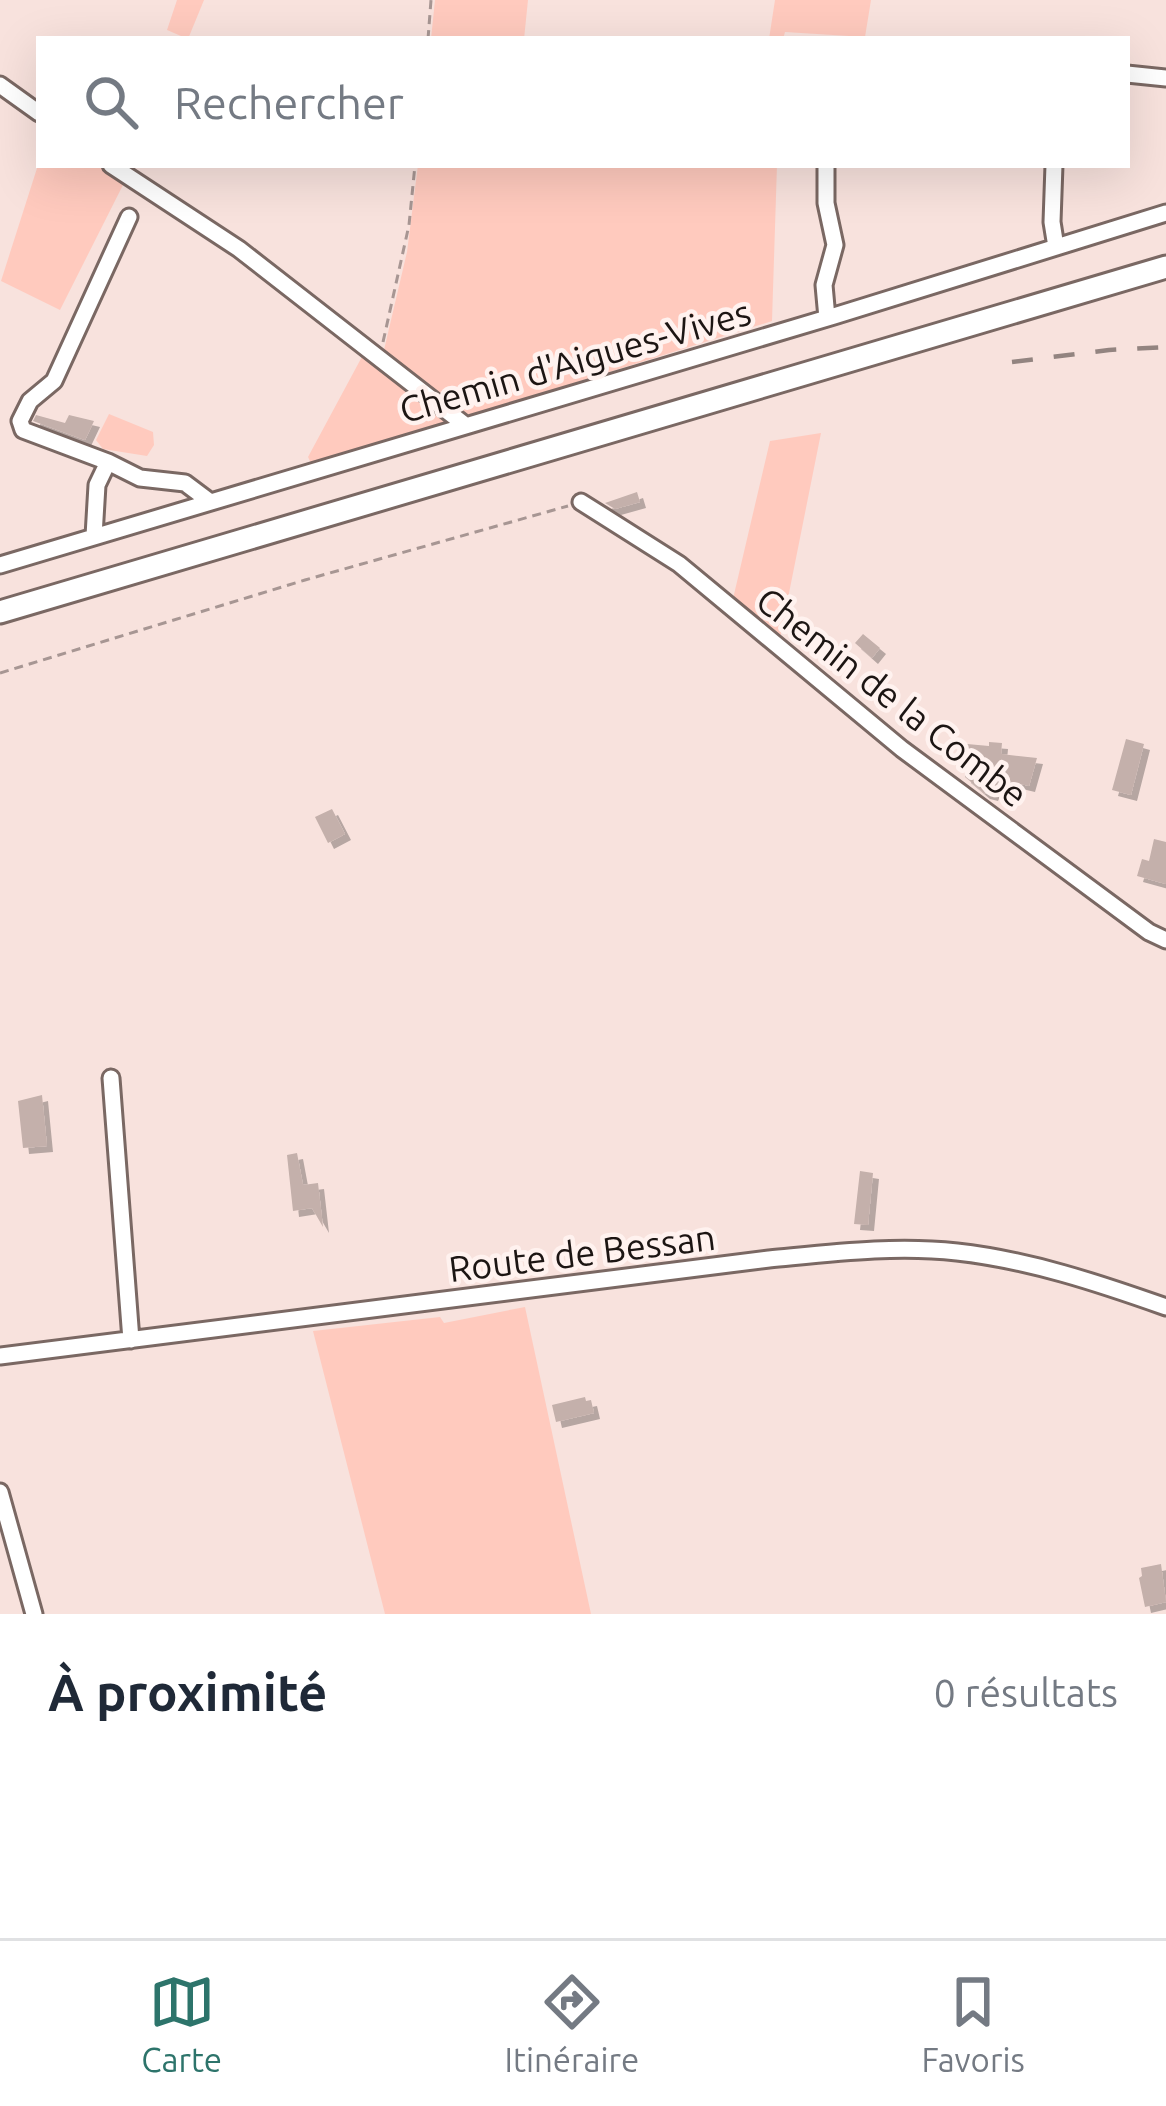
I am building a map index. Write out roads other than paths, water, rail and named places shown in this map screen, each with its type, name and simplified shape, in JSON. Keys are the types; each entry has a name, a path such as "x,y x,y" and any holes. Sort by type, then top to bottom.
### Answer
{"highway":[{"path":"0,612 1166,267"}],"street":[{"path":"1130,74 1166,78"},
{"path":"0,85 36,111"},
{"path":"116,168 238,249 465,425"},
{"path":"826,168 826,202 835,245 824,285 827,318"},
{"path":"1054,168 1051,206 1056,247"},
{"name":"Chemin d'Aigues-Vives","path":"0,565 1166,212"},
{"path":"129,217 54,381 31,401 20,421 22,430 140,478 185,483 209,501"},
{"path":"94,536 97,485 108,462"},
{"name":"Chemin de la Combe","path":"581,502 679,564 902,748 1166,940"},
{"path":"111,1078 130,1340"},
{"name":"Route de Bessan","path":"0,1356 877,1249 957,1252 1029,1264 1166,1307"},
{"path":"0,1492 34,1614"}],"railway":[{"path":"1012,362 1166,347"}]}
